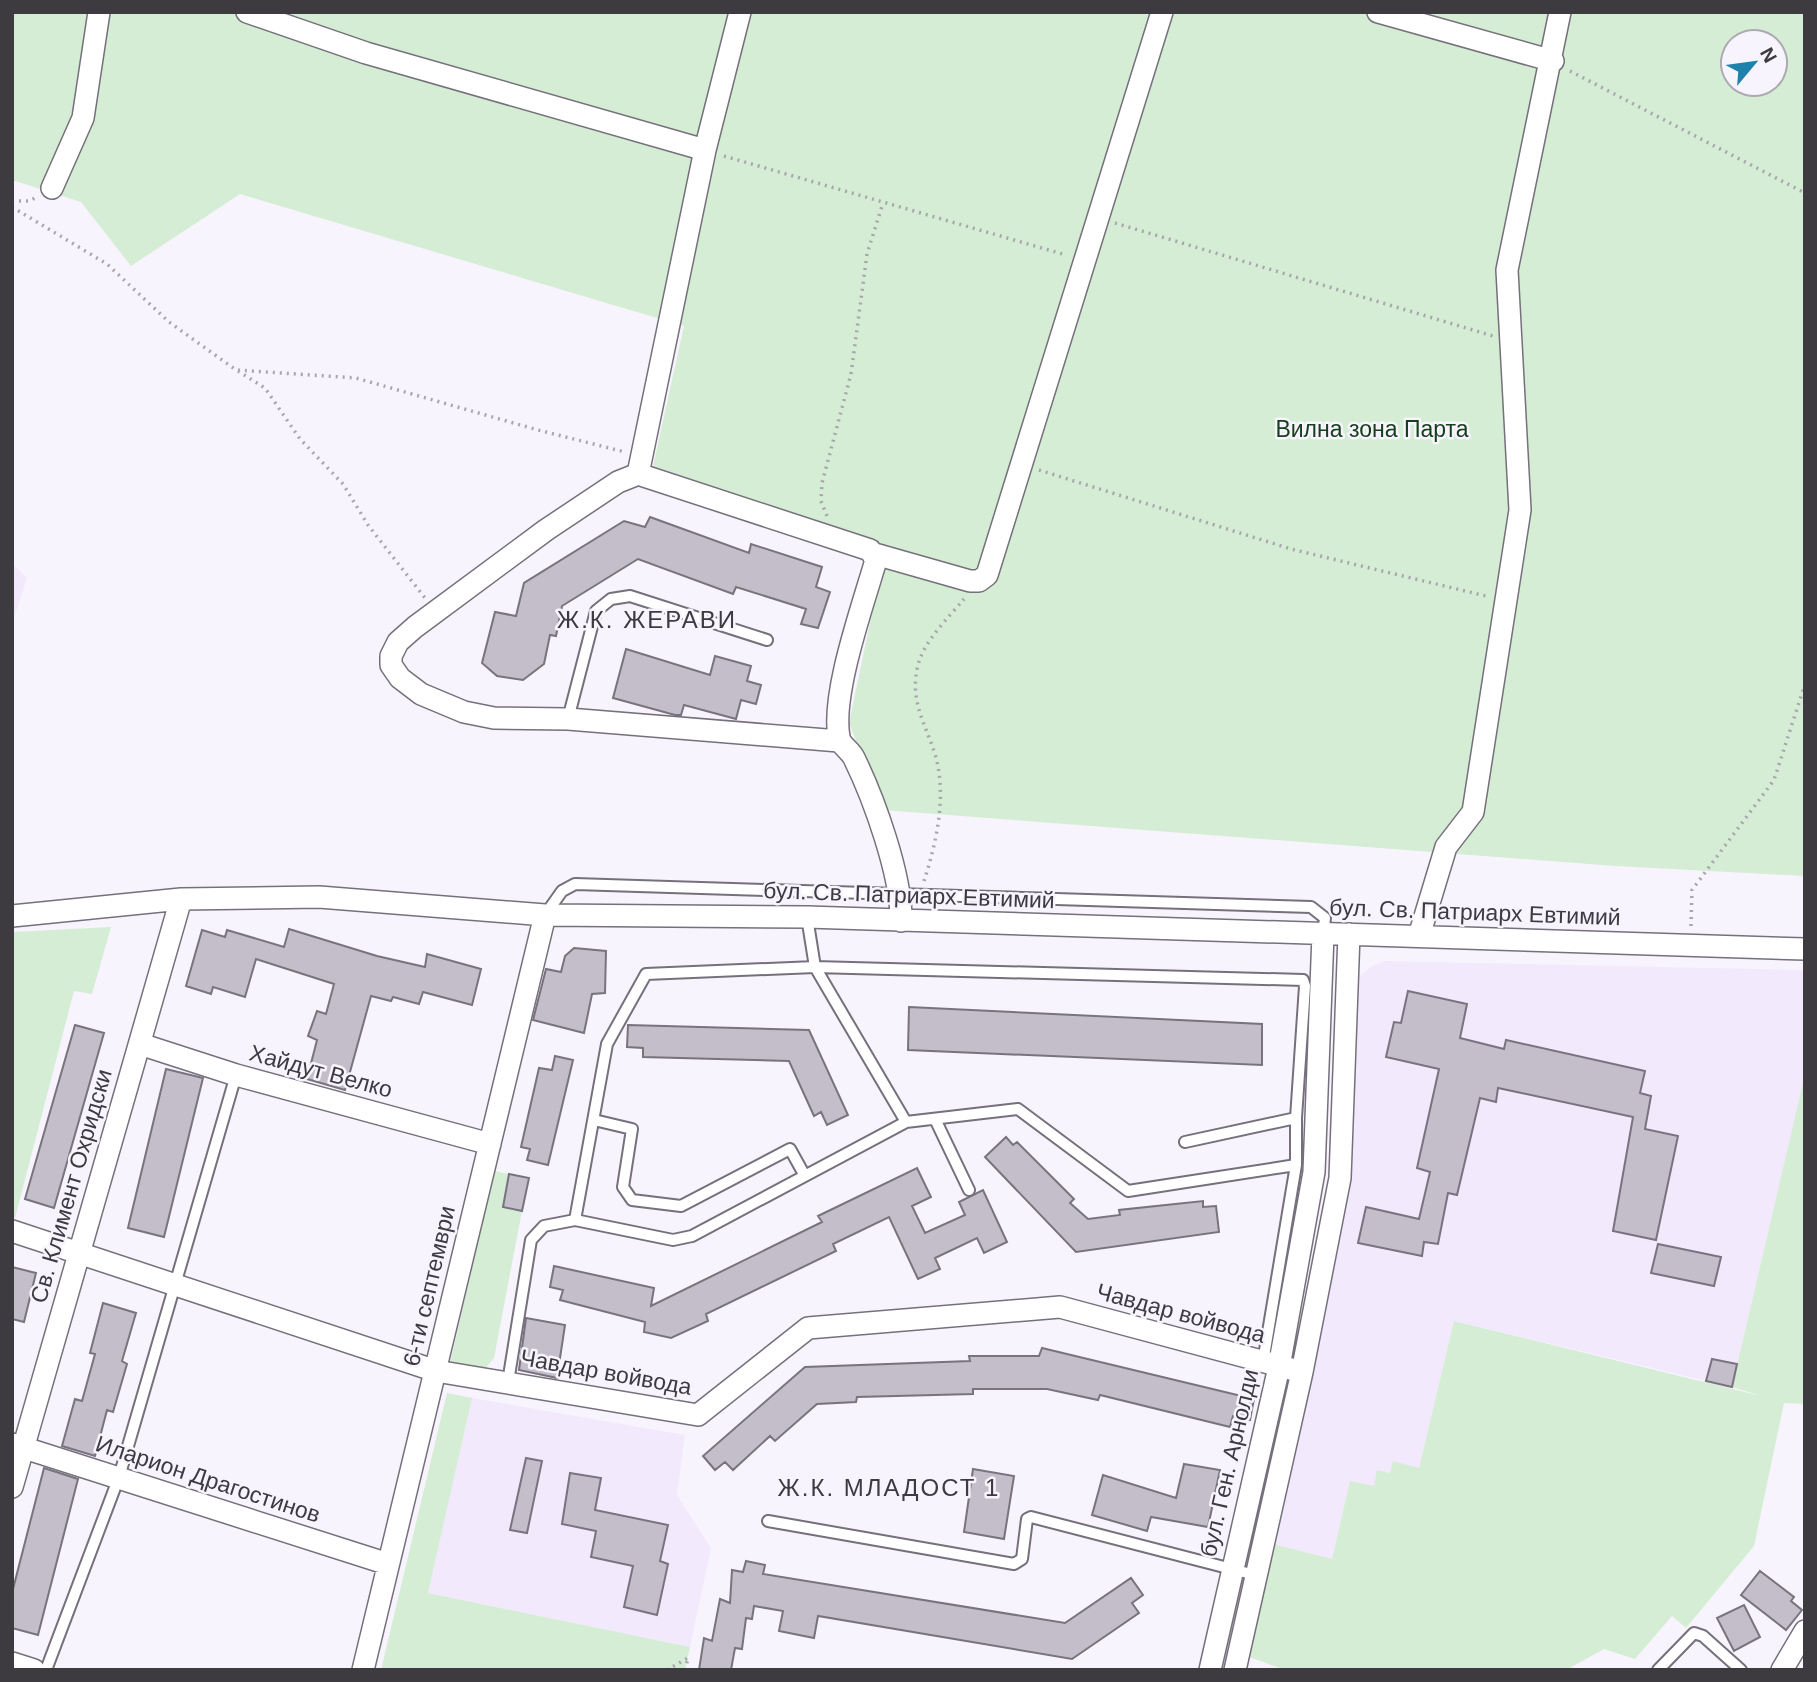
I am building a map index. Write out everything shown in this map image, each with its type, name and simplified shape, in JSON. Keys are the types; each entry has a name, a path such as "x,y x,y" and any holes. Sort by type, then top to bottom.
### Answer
{"street":[{"path":"52,188 83,118 99,12"},
{"path":"247,12 366,53 484,84 705,150"},
{"path":"740,12 705,150 640,465 435,612 398,642 391,656 391,665 401,678 421,694 464,712 494,718 568,719 839,741"},
{"path":"640,465 875,554 957,578 979,581 987,575 1162,12"},
{"path":"1378,12 1553,61"},
{"path":"1419,936 1446,846 1473,812 1520,510 1507,270 1553,61 1560,12"},
{"path":"875,554 876,560 840,696 839,741 854,758 910,896 901,921"},
{"name":"бул. Св. Патриарх Евтимий","path":"12,916 181,899 319,897 545,915 807,917 1805,949"},
{"name":"Св. Климент Охридски","path":"12,1487 18,1445 80,1253 181,899"},
{"name":"6-ти септември","path":"363,1670 545,915"},
{"name":"бул. Ген. Арнолди","path":"1210,1670 1271,1365 1314,1172 1313,982 1324,934"},
{"path":"1234,1670 1302,1372 1340,1178 1349,934"},
{"name":"Хайдут Велко","path":"140,1044 236,1074 490,1144"},
{"name":"Чавдар войвода","path":"12,1231 436,1371 698,1415 808,1328 1060,1307 1302,1372"},
{"name":"Иларион Драгостинов","path":"18,1445 388,1564"},
{"path":"1782,1670 1805,1631"},
{"path":"12,1663 34,1670"}],"lane":[{"path":"568,719 596,611 611,599 630,596 767,640"},
{"path":"545,915 562,891 575,884 1311,907 1325,918 1324,934"},
{"path":"807,917 815,967 906,1122"},
{"path":"575,1220 607,1044 646,974 815,967 1297,979 1313,982 1296,1118 1296,1165 1271,1365"},
{"path":"46,1670 118,1478 236,1074"},
{"path":"508,1382 531,1240 544,1226 575,1220 673,1240 692,1236 906,1122 1018,1109 1128,1191 1296,1165"},
{"path":"1185,1142 1296,1118"},
{"path":"935,1119 969,1190"},
{"path":"594,1120 632,1129 623,1187 632,1200 681,1206 790,1149 805,1176"},
{"path":"768,1521 1014,1564 1022,1559 1027,1519 1031,1517 1255,1575"},
{"path":"1658,1670 1694,1633 1703,1636 1741,1670"}],"path":[{"path":"1553,61 1805,193"},
{"path":"705,150 1085,261"},
{"path":"12,201 29,201 52,188"},
{"path":"835,537 821,502 822,483 851,374 867,254 883,203"},
{"path":"12,207 107,264 169,321 265,388 300,439 342,484 368,525 435,612"},
{"path":"1097,217 1511,341"},
{"path":"236,370 356,378 538,430 640,465"},
{"path":"1020,464 1291,549 1506,601"},
{"path":"910,896 930,861 942,799 935,755 916,708 918,664 939,630 979,581"},
{"path":"1690,946 1692,890 1774,780 1805,684"},
{"path":"667,1670 688,1658 685,1670"}],"shaded area":[{"path":"12,563 27,578 12,624"},
{"path":"1384,961 1805,970 1805,1075 1732,1387 1454,1321 1419,1468 1390,1473 1374,1486 1350,1481 1332,1559 1269,1543 1327,1291 1352,1001 1358,978 1370,967"},
{"path":"472,1398 685,1435 677,1495 711,1548 690,1647 428,1593"}],"green space":[{"name":"Вилна зона Парта","path":"12,12 1805,12 1805,876 1615,866 883,810 849,723 886,546 653,466 684,326 240,194 131,266 81,202 12,180"},
{"path":"111,927 92,994 74,991 15,1218 12,1217 12,932"},
{"path":"1805,1074 1805,1404 1784,1403 1754,1546 1686,1628 1672,1616 1635,1659 1604,1649 1566,1670 1285,1670 1244,1655 1269,1543 1332,1559 1350,1481 1374,1486 1377,1470 1390,1473 1393,1461 1419,1468 1454,1321 1761,1396 1732,1387"},
{"path":"494,1171 509,1174 503,1206 522,1211 494,1358 485,1369 450,1364"},
{"path":"447,1393 472,1398 428,1593 690,1647 685,1670 381,1670"}],"building":[{"path":"650,517 749,553 751,544 822,567 816,587 830,592 818,628 801,624 806,609 736,587 733,594 638,559 562,606 556,636 550,635 544,664 523,680 497,676 482,663 495,612 516,616 524,583 624,521 645,527"},
{"path":"626,649 710,675 715,656 751,666 747,681 761,685 756,704 741,700 736,719 684,705 681,715 675,715 613,698"},
{"path":"289,929 377,956 425,967 427,954 481,969 472,1005 423,992 419,1004 393,997 391,1001 371,996 345,1090 307,1079 317,1040 308,1036 317,1011 326,1014 334,984 256,959 245,997 213,987 211,994 186,986 202,930 225,937 227,930 284,947"},
{"path":"574,948 606,951 605,993 592,994 584,1033 533,1020 546,969 561,972 565,956"},
{"path":"1408,991 1467,1004 1460,1038 1504,1049 1506,1040 1645,1071 1640,1093 1651,1096 1645,1129 1678,1136 1656,1240 1613,1231 1633,1117 1498,1088 1496,1102 1480,1098 1457,1195 1448,1193 1438,1244 1424,1242 1422,1256 1358,1243 1366,1207 1419,1219 1430,1172 1417,1168 1439,1069 1386,1057 1394,1022 1401,1023"},
{"path":"909,1007 1262,1024 1262,1065 908,1050"},
{"path":"75,1025 104,1033 54,1208 25,1199"},
{"path":"628,1025 809,1030 848,1115 827,1125 821,1112 814,1116 789,1061 643,1057 643,1048 627,1047"},
{"path":"555,1056 573,1060 548,1165 527,1160 530,1149 521,1147 539,1068 552,1070"},
{"path":"166,1069 203,1078 164,1237 128,1228"},
{"path":"1006,1137 1013,1145 1017,1142 1074,1199 1070,1203 1088,1219 1120,1215 1119,1210 1203,1201 1203,1207 1216,1206 1219,1232 1076,1252 985,1157"},
{"path":"917,1168 931,1197 912,1206 925,1233 965,1215 959,1202 983,1190 1007,1242 984,1253 977,1238 935,1258 940,1269 918,1279 889,1217 833,1244 836,1251 706,1314 708,1321 671,1338 644,1332 645,1322 560,1300 563,1290 550,1287 554,1266 654,1288 651,1306 822,1222 818,1216"},
{"path":"509,1174 529,1178 522,1211 503,1207"},
{"path":"1658,1244 1721,1257 1714,1286 1651,1273"},
{"path":"12,1267 36,1273 24,1322 12,1319"},
{"path":"103,1303 136,1313 122,1361 127,1364 113,1412 107,1410 95,1456 62,1446 75,1399 82,1401 95,1354 90,1353"},
{"path":"526,1318 565,1325 557,1378 519,1370"},
{"path":"1042,1348 1254,1399 1250,1420 1233,1416 1230,1427 1100,1395 1098,1400 1047,1389 973,1389 973,1394 857,1397 856,1402 817,1404 775,1441 770,1436 733,1470 725,1462 715,1470 703,1456 805,1367 970,1361 969,1356 1039,1356"},
{"path":"1712,1359 1737,1364 1732,1387 1706,1381"},
{"path":"526,1458 542,1461 527,1533 510,1530"},
{"path":"1184,1464 1220,1470 1208,1527 1151,1517 1147,1531 1092,1515 1103,1475 1176,1498"},
{"path":"44,1468 78,1479 38,1635 12,1628 12,1593"},
{"path":"973,1469 1014,1476 1004,1539 964,1532"},
{"path":"570,1473 601,1478 595,1510 668,1525 660,1561 668,1564 657,1615 624,1607 633,1566 591,1557 596,1531 562,1524"},
{"path":"746,1561 765,1565 763,1574 1065,1623 1131,1578 1143,1595 1132,1603 1139,1613 1072,1659 818,1616 814,1638 779,1631 783,1611 754,1606 752,1619 746,1618 742,1649 735,1648 731,1670 699,1670 704,1638 712,1641 720,1599 730,1603 732,1570 743,1572"},
{"path":"1760,1571 1794,1597 1791,1601 1802,1610 1786,1630 1741,1595"},
{"path":"1744,1605 1760,1637 1734,1651 1717,1618"}],"district":[{"name":"Ж.К. ЖЕРАВИ","path":"647,619"},
{"name":"Ж.К. МЛАДОСТ 1","path":"889,1487"}]}
